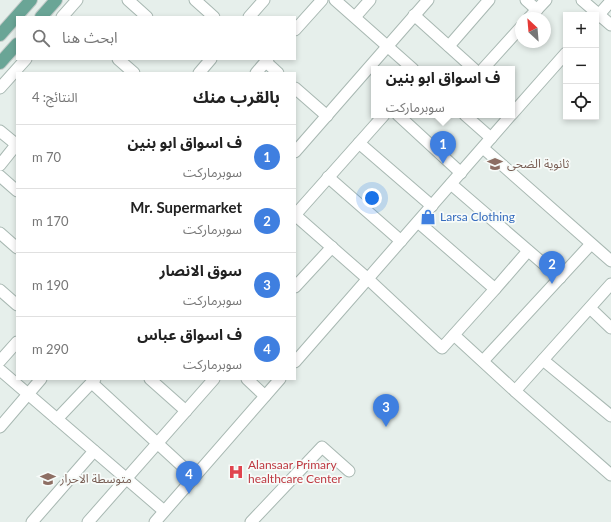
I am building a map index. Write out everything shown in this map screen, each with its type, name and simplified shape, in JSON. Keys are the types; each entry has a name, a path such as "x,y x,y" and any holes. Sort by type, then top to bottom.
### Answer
{"main road":[{"path":"42,16 56,0"},
{"path":"16,16 29,1"},
{"path":"0,35 16,16"},
{"path":"0,63 16,45"}],"street":[{"path":"66,16 77,0"},
{"path":"128,0 147,16"},
{"path":"195,0 213,16"},
{"path":"250,16 264,0"},
{"path":"296,29 322,0"},
{"path":"335,0 410,66"},
{"path":"355,17 370,0"},
{"path":"296,150 428,0"},
{"path":"449,46 489,0"},
{"path":"526,0 532,12"},
{"path":"535,12 546,0"},
{"path":"582,0 593,12"},
{"path":"599,16 611,1"},
{"path":"414,15 471,66"},
{"path":"599,18 611,25"},
{"path":"486,66 515,34"},
{"path":"515,112 563,56"},
{"path":"0,88 25,60"},
{"path":"119,60 133,72"},
{"path":"257,72 267,60 277,72"},
{"path":"296,89 327,116"},
{"path":"296,214 381,118"},
{"path":"401,118 461,173"},
{"path":"468,118 491,138"},
{"path":"296,361 509,118"},
{"path":"0,130 16,144"},
{"path":"359,143 432,206"},
{"path":"0,164 16,146"},
{"path":"483,148 611,261"},
{"path":"0,176 16,189"},
{"path":"328,177 401,241"},
{"path":"451,184 560,278"},
{"path":"296,216 368,279 442,348 528,251"},
{"path":"418,222 495,289"},
{"path":"0,233 16,247"},
{"path":"482,361 591,244"},
{"path":"297,282 332,247"},
{"path":"515,391 611,284"},
{"path":"0,290 16,304"},
{"path":"590,308 611,328"},
{"path":"454,335 611,475"},
{"path":"0,361 16,343"},
{"path":"543,360 611,416"},
{"path":"0,370 164,511"},
{"path":"0,427 40,380"},
{"path":"151,380 186,411"},
{"path":"88,522 213,380"},
{"path":"248,380 265,396"},
{"path":"155,522 279,380"},
{"path":"57,419 94,381 194,477"},
{"path":"251,522 322,447 349,472"},
{"path":"32,522 94,451"}],"place":[{"name":"ف اسواق ابو بنين","path":"443,164"},
{"name":"ثانوية الضحى","path":"495,164"},
{"name":"Larsa Clothing","path":"428,217"},
{"name":"Mr. Supermarket","path":"552,284"},
{"name":"سوق الانصار","path":"386,427"},
{"name":"Alansaar Primary healthcare Center","path":"236,472"},
{"name":"متوسطة الاحرار","path":"48,479"},
{"name":"ف اسواق عباس","path":"189,494"}]}
